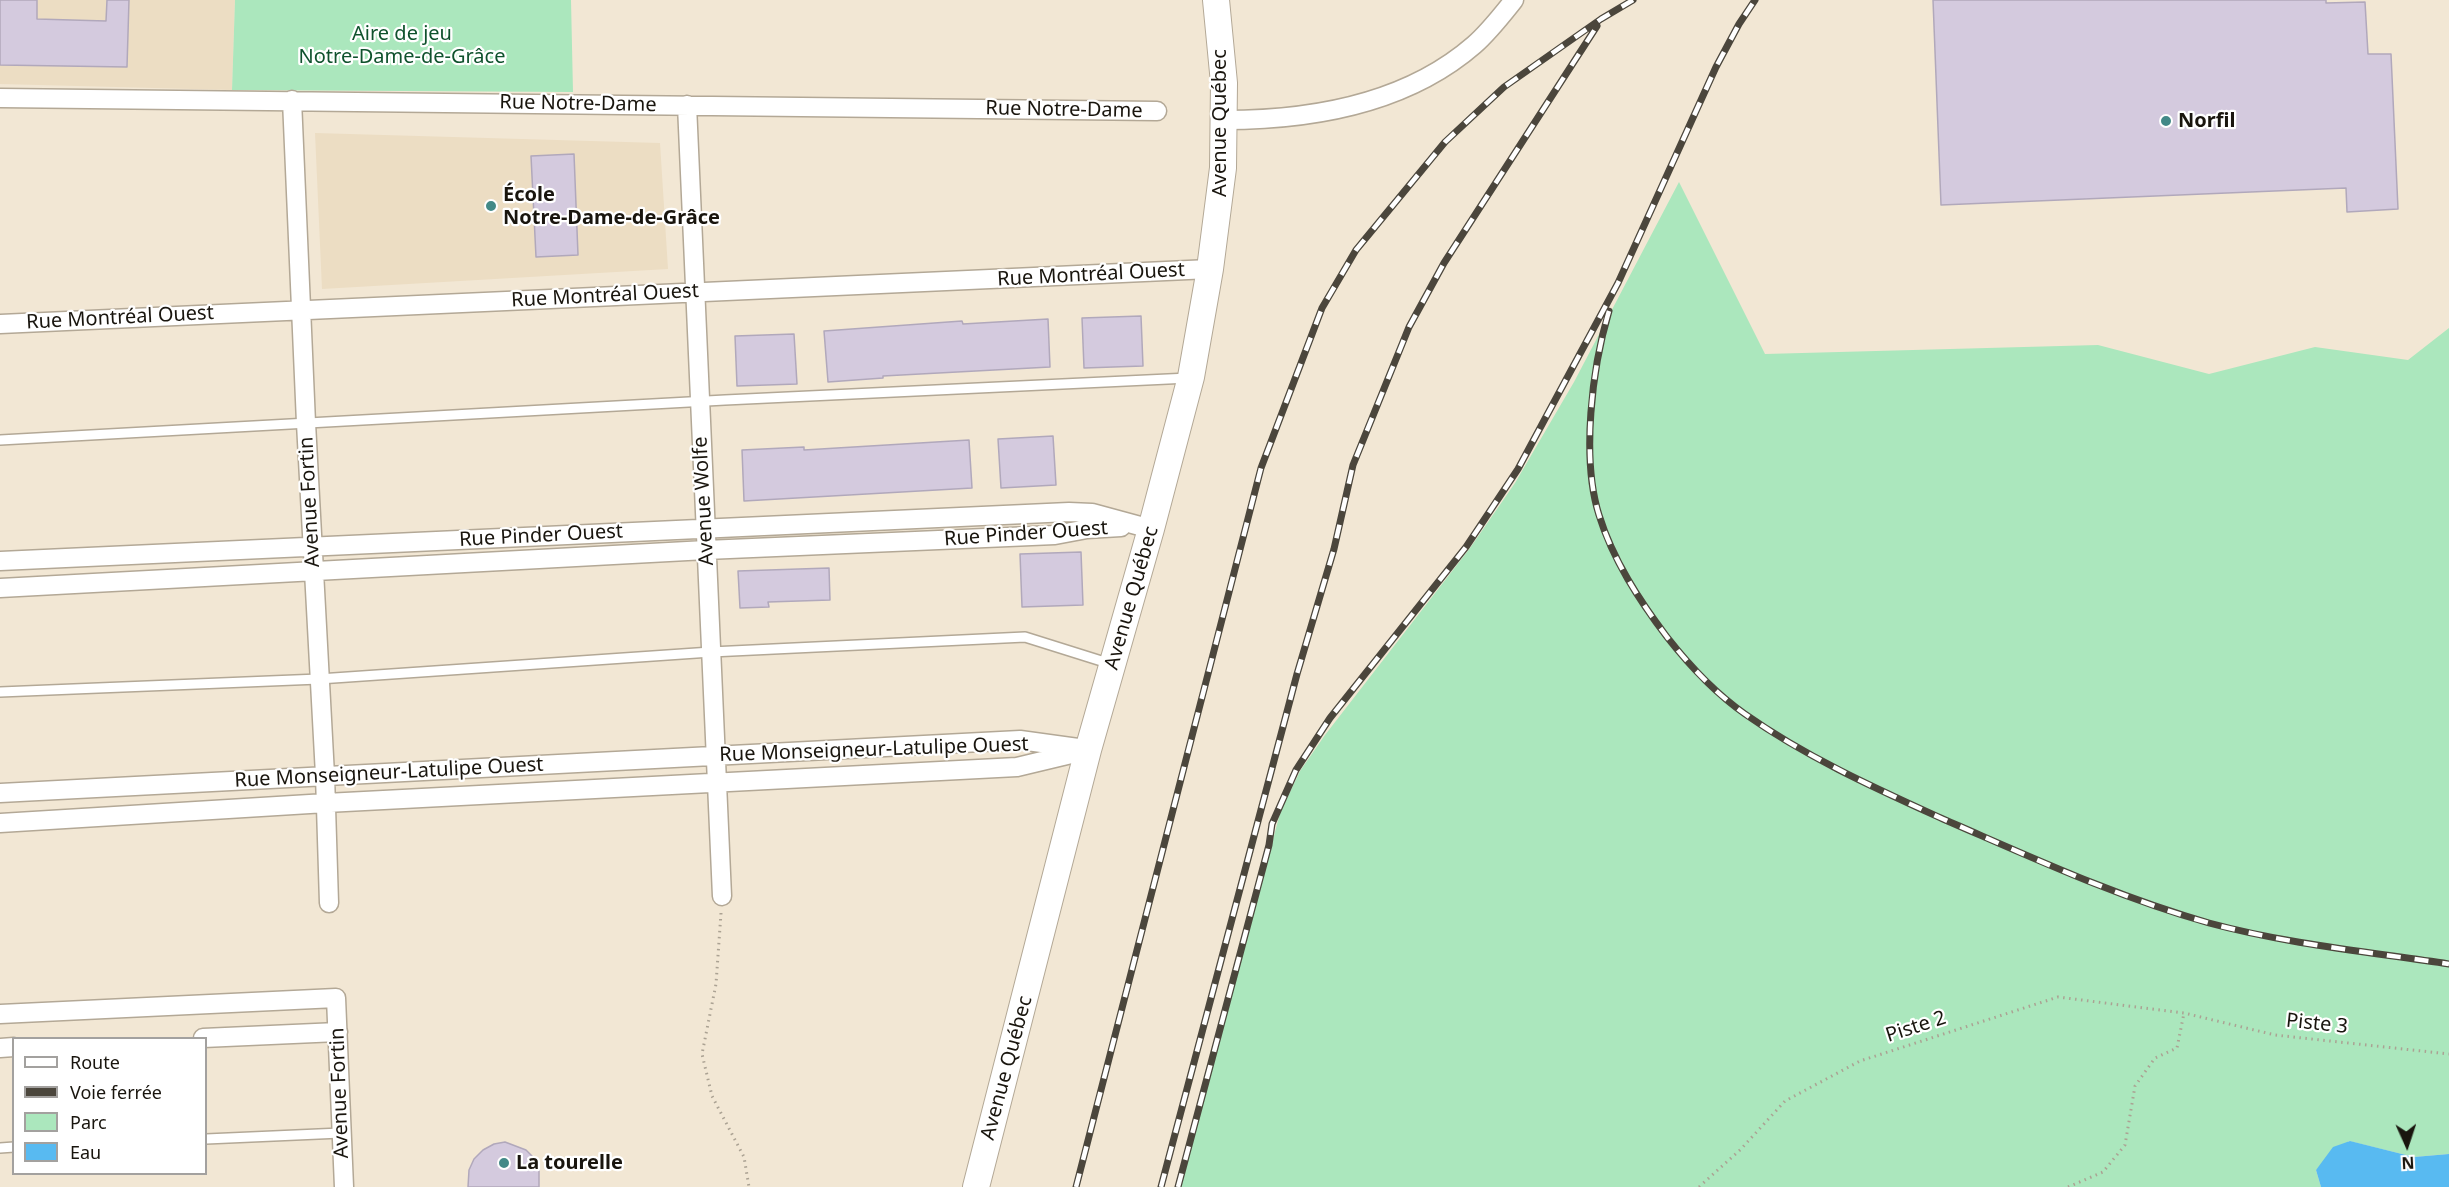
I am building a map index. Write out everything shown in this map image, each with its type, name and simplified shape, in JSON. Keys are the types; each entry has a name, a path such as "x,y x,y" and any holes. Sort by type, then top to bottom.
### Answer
{"main road":[{"name":"Avenue Québec","path":"976,1187 1088,750 1114,664 1191,377 1210,269 1223,168 1224,82 1216,0"}],"street":[{"path":"1224,120 1250,120 1318,112 1394,95 1425,78 1475,44 1514,0"},
{"name":"Rue Notre-Dame","path":"0,98 1157,111"},
{"name":"Avenue Fortin","path":"292,100 312,546 325,775 329,903"},
{"name":"Avenue Wolfe","path":"687,105 722,896"},
{"name":"Rue Montréal Ouest","path":"0,324 1210,269"},
{"name":"Rue Pinder Ouest","path":"0,561 1069,512 1092,513 1151,529"},
{"name":"Rue Pinder Ouest","path":"0,588 706,550 1055,535 1109,527 1151,529"},
{"name":"Rue Monseigneur-Latulipe Ouest","path":"0,794 1020,740 1088,750"},
{"name":"Rue Monseigneur-Latulipe Ouest","path":"0,823 326,803 1017,767 1088,750"},
{"name":"Avenue Fortin","path":"0,1014 336,998 344,1187"},
{"path":"207,1038 338,1032"}],"lane":[{"path":"0,440 700,401 1191,377"},
{"path":"0,692 319,680 711,652 1025,637 1114,664"},
{"path":"207,1139 341,1133"}],"path":[{"path":"722,896 716,984 702,1054 712,1096 744,1157 749,1187"},
{"name":"Piste 2","path":"1699,1187 1741,1149 1785,1101 1860,1061 2058,997 2184,1013"},
{"path":"2068,1187 2103,1172 2126,1145 2135,1086 2155,1058 2177,1048 2184,1013"},
{"name":"Piste 3","path":"2184,1013 2275,1035 2449,1054"}],"shaded area":[{"path":"0,0 235,0 232,90 0,84"},
{"name":"École Notre-Dame-de-Grâce","path":"315,133 660,143 668,269 322,289"}],"green space":[{"name":"Aire de jeu Notre-Dame-de-Grâce","path":"235,0 571,0 573,92 232,90"},
{"path":"1679,182 1765,354 2098,345 2209,374 2315,347 2408,360 2449,328 2449,1154 2414,1157 2349,1141 2316,1170 2321,1187 1181,1187 1280,813 1300,771 1325,735 1470,548 1515,483 1574,382"}],"water":[{"path":"2350,1141 2414,1157 2449,1154 2449,1187 2321,1187 2316,1170 2333,1147"}],"building":[{"path":"0,0 37,0 37,19 106,21 107,0 129,0 127,67 0,65"},
{"name":"Norfil","path":"1933,0 2326,0 2326,3 2365,2 2368,54 2391,54 2398,209 2347,212 2346,188 1941,205"},
{"path":"574,154 578,255 536,257 531,156"},
{"path":"1141,316 1143,366 1084,368 1082,318"},
{"path":"1048,319 1050,367 883,376 883,378 828,382 824,331 962,321 963,324"},
{"path":"794,334 797,384 737,386 735,336"},
{"path":"1053,436 1056,485 1001,488 998,439"},
{"path":"969,440 972,488 744,501 742,450 804,447 804,450"},
{"path":"1081,552 1083,605 1022,607 1020,554"},
{"path":"829,568 830,600 768,602 769,607 740,608 738,571"},
{"name":"La tourelle","path":"505,1142 526,1150 534,1158 539,1168 539,1187 468,1187 469,1170 474,1159 483,1150 494,1144"}],"railway":[{"path":"1076,1187 1261,468 1322,308 1356,250 1445,142 1504,87 1601,19 1633,0"},
{"path":"1178,1187 1269,845 1272,824 1296,770 1330,718 1466,547 1518,469 1618,283 1716,67 1755,0"},
{"path":"1161,1187 1297,674 1334,549 1353,465 1409,327 1444,263 1597,26"},
{"path":"1609,311 1598,359 1591,413 1591,467 1599,515 1619,564 1657,623 1693,668 1734,706 1792,744 1867,783 2042,862 2141,901 2209,923 2268,937 2449,964"}],"place":[{"name":"Norfil","path":"2166,121"},
{"name":"École Notre-Dame-de-Grâce","path":"491,206"},
{"name":"La tourelle","path":"504,1163"}]}
